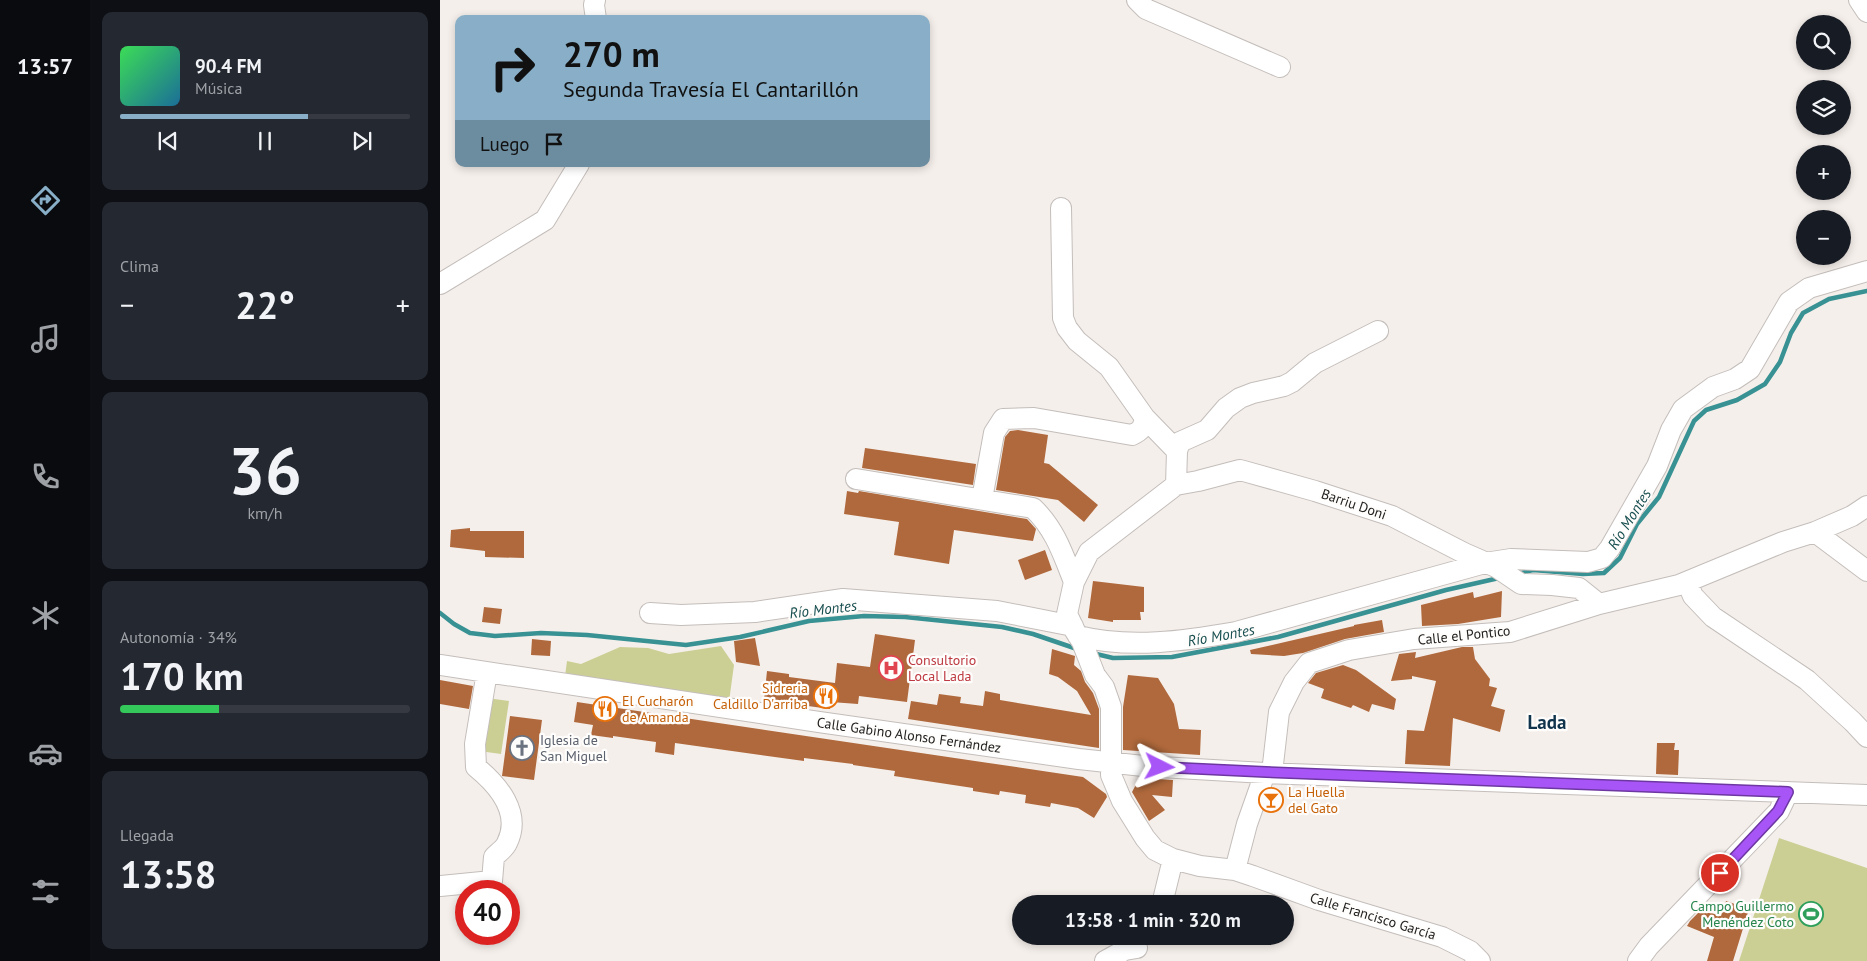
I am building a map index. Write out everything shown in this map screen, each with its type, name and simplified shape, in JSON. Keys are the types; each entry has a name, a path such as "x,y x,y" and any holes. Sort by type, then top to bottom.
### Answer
{"street":[{"path":"595,0 595,15"},
{"path":"1137,0 1146,9 1280,67"},
{"path":"1859,0 1867,12"},
{"path":"440,284 544,220 577,167"},
{"path":"1061,208 1063,318 1077,341 1109,368 1145,418 1177,450"},
{"path":"650,613 681,616 755,612 843,599 997,610 1102,642 1142,643 1196,639 1236,632 1511,559 1588,562 1602,558 1610,548 1636,499 1657,466 1671,430 1683,409 1713,387 1734,379 1750,368 1789,302 1809,288 1867,271"},
{"path":"1176,485 1177,450 1180,442 1207,430 1226,408 1240,398 1252,393 1284,386 1316,363 1378,331"},
{"path":"982,499 994,433 1003,419 1034,418 1132,435 1139,432 1143,427 1145,418"},
{"name":"Barriu Doni","path":"1112,762 1112,707 1104,687 1095,675 1090,660 1067,614 1074,582 1089,552 1176,485 1240,470 1315,491 1392,516 1491,565 1521,584 1579,588 1599,604"},
{"path":"856,479 1032,508 1046,521 1062,549 1074,582"},
{"name":"Calle el Pontico","path":"1235,870 1247,824 1269,773 1278,712 1294,682 1309,664 1349,650 1414,639 1510,632 1599,604 1687,582 1784,542 1815,532 1852,516 1867,506"},
{"path":"1815,532 1867,571"},
{"path":"1687,582 1693,596 1713,617 1807,680 1867,737"},
{"name":"Calle Gabino Alonso Fernández","path":"440,665 810,721 1143,766 1269,773 1867,795"},
{"path":"440,886 492,881 494,857 507,845 512,828 512,818 505,799 492,780 476,767 475,744 487,672"},
{"name":"Calle Francisco García","path":"1112,762 1111,775 1122,801 1145,838 1155,850 1173,859 1200,866 1235,870 1319,900 1442,937 1470,951 1480,961"},
{"path":"1638,961 1649,946 1778,811 1788,792"},
{"path":"1164,895 1173,859"},
{"path":"1442,937 1459,961"},
{"path":"1105,961 1125,950 1137,948"}],"green space":[{"path":"721,646 734,665 728,709 564,684 567,661 581,664 620,647 648,648 669,654"},
{"path":"487,698 509,701 501,754 479,751"},
{"name":"Campo Guillermo Menéndez Coto","path":"1779,838 1867,868 1867,961 1739,961"}],"building":[{"path":"1018,430 1048,435 1044,463 1049,464 1098,505 1084,522 1058,500 996,490 1005,437 1010,431"},
{"path":"865,448 976,464 973,485 862,468"},
{"path":"847,491 858,493 859,491 1027,519 1036,529 1033,541 954,530 949,564 894,555 899,522 844,514"},
{"path":"470,528 470,531 524,531 524,558 485,557 485,551 450,547 451,530"},
{"path":"1045,550 1052,570 1025,580 1018,560"},
{"path":"1093,581 1144,587 1144,612 1140,612 1141,620 1113,620 1113,622 1088,618"},
{"path":"1502,591 1501,617 1458,624 1422,626 1421,605 1473,592 1474,598"},
{"path":"484,607 502,609 500,624 482,622"},
{"path":"1382,620 1384,632 1345,639 1303,653 1284,656 1251,654 1250,650 1354,625"},
{"path":"875,634 915,640 907,702 859,696 858,704 831,702 830,709 764,700 767,671 789,674 789,677 835,683 837,663 870,667"},
{"path":"755,638 760,666 736,662 734,641"},
{"path":"532,639 551,641 550,656 531,655"},
{"path":"1462,647 1473,647 1475,659 1490,679 1489,686 1497,688 1491,706 1505,710 1500,732 1453,718 1450,766 1405,764 1407,730 1424,731 1436,681 1412,676 1412,679 1391,681 1399,654 1416,652 1415,658"},
{"path":"1052,649 1075,656 1074,665 1081,671 1085,682 1093,693 1099,709 1099,748 908,719 911,701 937,705 939,694 961,697 960,703 983,706 985,691 1000,694 1000,700 1091,715 1077,691 1058,677 1049,674"},
{"path":"1343,665 1356,670 1396,699 1394,710 1372,704 1369,712 1353,705 1351,708 1321,698 1324,689 1308,683 1316,673"},
{"path":"1128,675 1158,678 1174,704 1179,729 1201,730 1200,755 1123,750 1123,707"},
{"path":"440,680 473,686 469,709 440,704"},
{"path":"577,702 1083,777 1106,794 1107,797 1094,818 1078,808 1051,803 1050,807 1025,803 1026,795 1000,791 999,795 973,791 973,788 894,776 895,771 853,764 804,758 804,761 675,743 674,755 655,752 656,742 591,735 593,725 574,722"},
{"name":"Iglesia de San Miguel","path":"510,716 542,720 534,780 502,776"},
{"path":"1657,743 1675,743 1674,750 1679,750 1678,775 1656,774"},
{"path":"1139,779 1173,780 1172,797 1152,795 1165,810 1149,821 1132,792"},
{"path":"1726,901 1749,909 1733,961 1707,961 1714,937 1687,926 1701,910 1721,916"}],"waterway":[{"name":"Río Montes","path":"1517,574 1533,570 1583,574 1604,573 1620,558 1637,524 1659,497 1694,421 1706,410 1737,400 1765,384 1780,362 1791,333 1803,313 1829,299 1867,291"},
{"name":"Río Montes","path":"1092,653 1113,658 1172,657 1278,637 1446,590 1499,578"},
{"name":"Río Montes","path":"440,613 470,633 495,636 541,633 587,635 686,645 740,637 809,621 864,616 905,617 1002,627 1033,634 1080,650"}],"place":[{"name":"Consultorio Local Lada","path":"891,668"},
{"name":"Sidreria Caldillo D'arriba","path":"826,696"},
{"name":"El Cucharón de Amanda","path":"605,709"},
{"name":"Iglesia de San Miguel","path":"522,748"},
{"name":"La Huella del Gato","path":"1271,800"},
{"name":"Campo Guillermo Menéndez Coto","path":"1811,914"}],"district":[{"name":"Lada","path":"1547,722"}],"route":[{"path":"1160,767 1788,792 1778,811 1720,873"}]}
